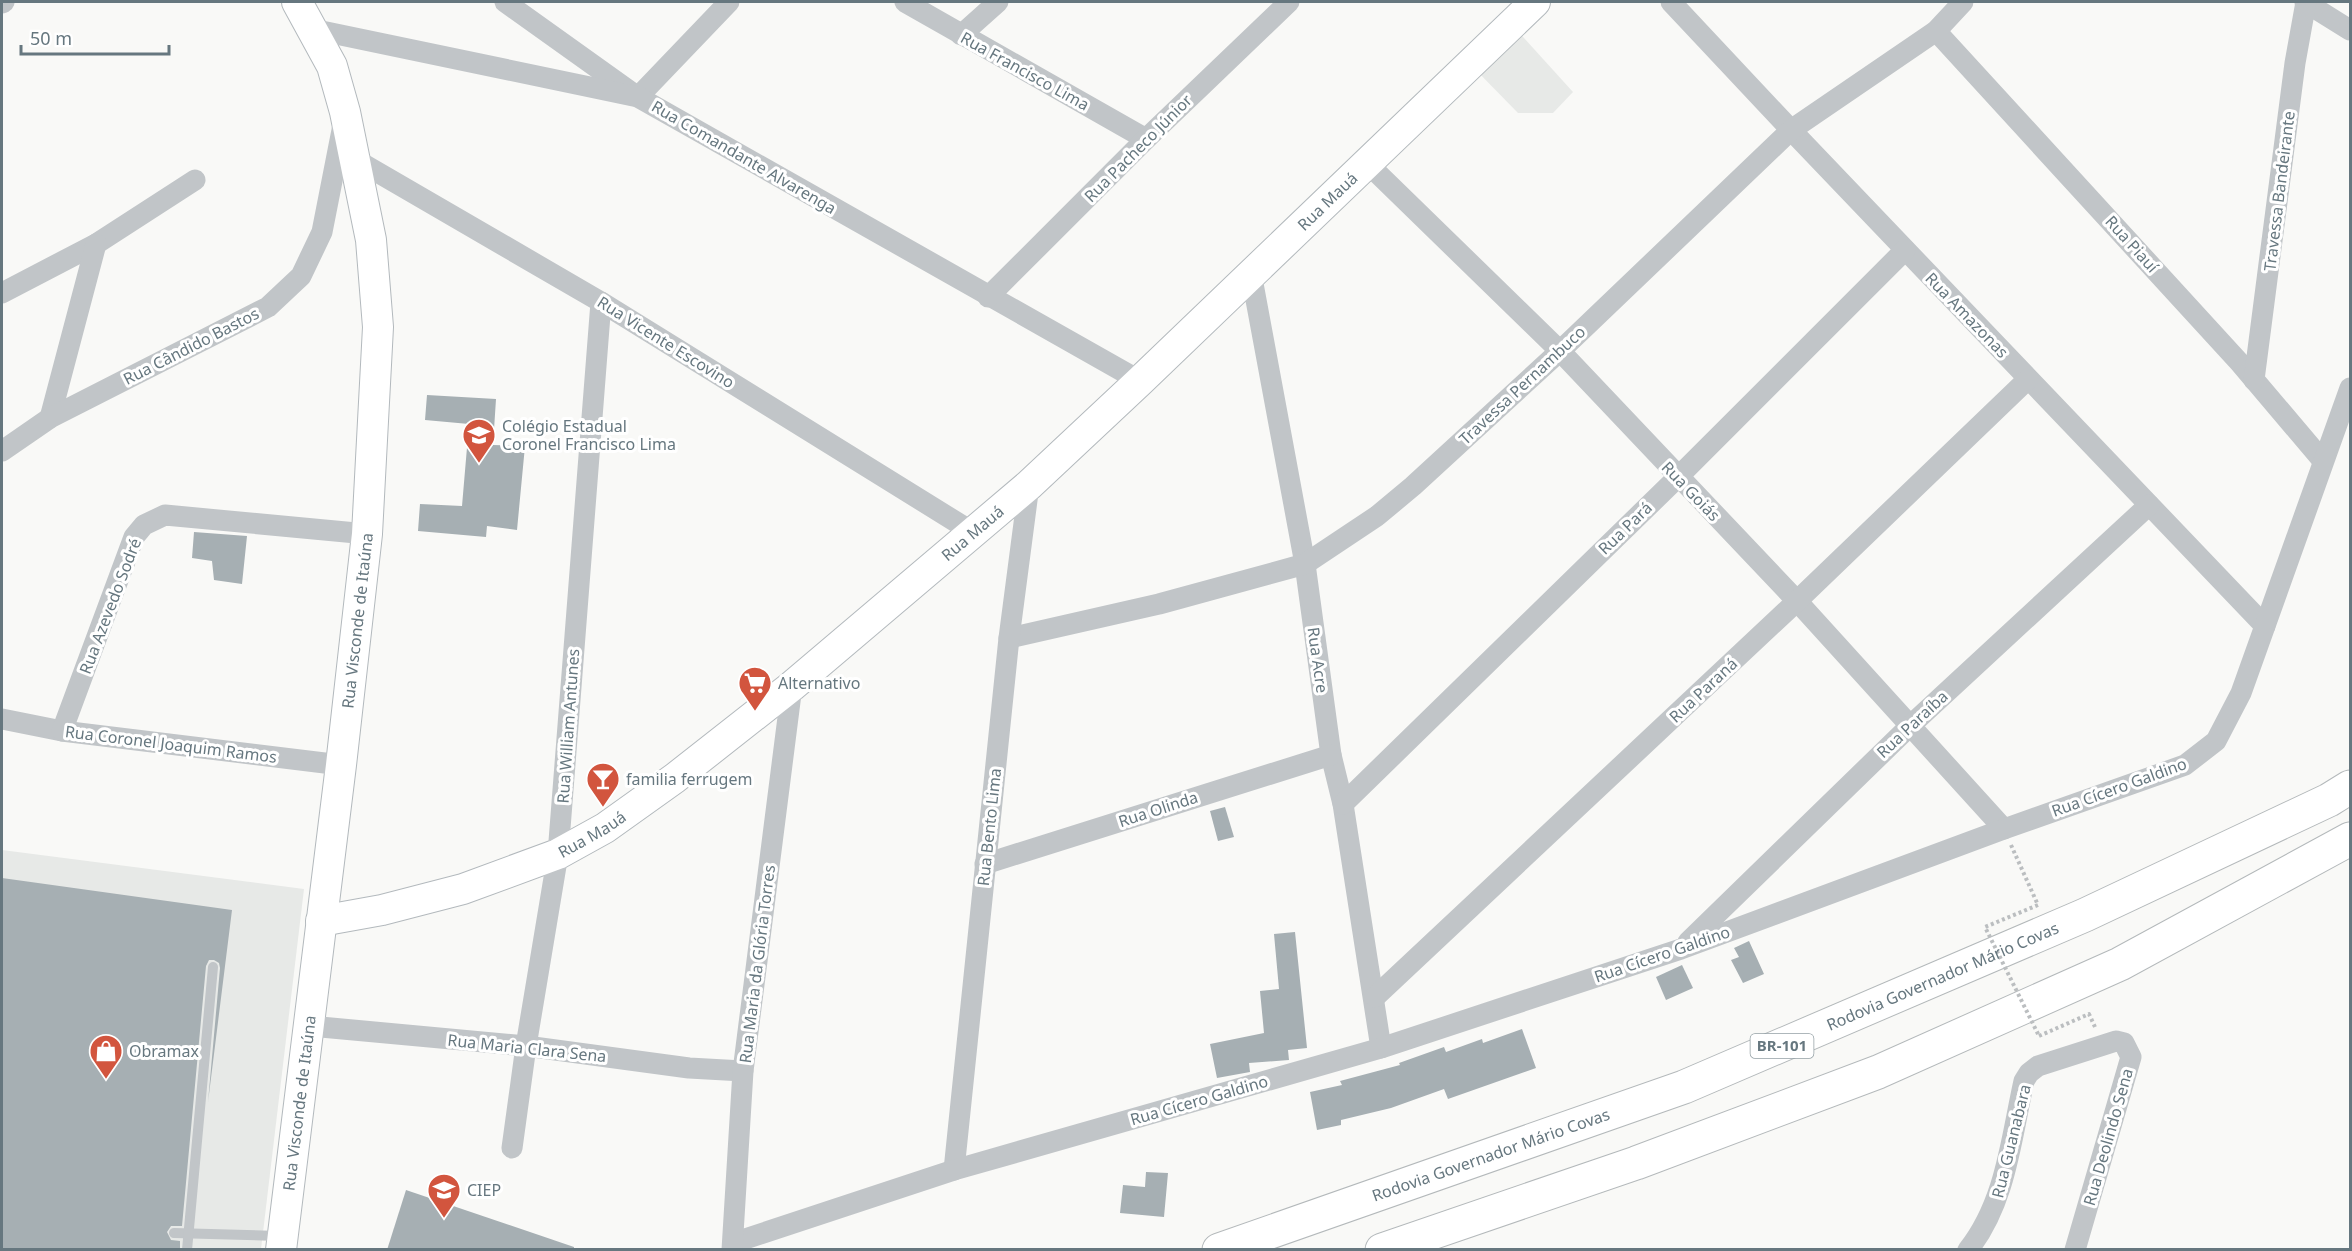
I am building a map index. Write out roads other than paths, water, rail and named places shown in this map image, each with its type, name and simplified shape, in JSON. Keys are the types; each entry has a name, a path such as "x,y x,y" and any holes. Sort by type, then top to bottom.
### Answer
{"highway":[{"name":"Rodovia Governador Mário Covas","path":"1219,1250 1684,1087 2085,915 2340,794"},
{"path":"1382,1250 1636,1163 1878,1072 2120,964 2350,839"}],"street":[{"name":"Rua Visconde de Itaúna","path":"282,1243 310,1026 367,534 378,327 371,240 345,112 332,66 297,2"},
{"path":"506,2 638,97 729,2"},
{"name":"Rua Francisco Lima","path":"905,2 1146,139"},
{"path":"961,35 998,2"},
{"name":"Rua Pacheco Júnior","path":"988,297 1146,139 1289,2"},
{"name":"Rua Mauá","path":"321,921 382,910 462,889 558,854 605,828 675,778 792,686 1029,485 1535,2"},
{"name":"Rua Amazonas","path":"1671,2 2265,626"},
{"name":"Travessa Pernambuco","path":"1009,638 1159,604 1305,564 1377,516 1395,501 1560,351 1791,130 1936,31 1964,2"},
{"path":"2305,2 2350,30"},
{"name":"Travessa Bandeirante","path":"2254,380 2305,2"},
{"name":"Rua Comandante Alvarenga","path":"312,29 638,97 1140,381"},
{"name":"Rua Piauí","path":"1936,31 2254,380 2323,461"},
{"name":"Rua Cândido Bastos","path":"2,452 50,418 268,307 301,276 322,232 345,112"},
{"name":"Rua Vicente Escovino","path":"353,158 601,302 974,533"},
{"name":"Rua Goiás","path":"1367,163 1560,351 1797,601 2004,829"},
{"path":"2,292 96,244 195,180"},
{"path":"50,418 96,244"},
{"name":"Rua Pará","path":"1343,804 1678,477 1905,250"},
{"name":"Rua Acre","path":"1251,273 1305,564 1331,755 1343,804 1381,1048"},
{"name":"Rua William Antunes","path":"512,1148 526,1046 558,854 601,302"},
{"name":"Rua Paraná","path":"1375,998 1797,601 2028,379"},
{"name":"Rua Cícero Galdino","path":"733,1246 954,1170 1381,1048 1681,949 2004,829 2185,765 2216,741 2241,693 2350,388"},
{"name":"Rua Bento Lima","path":"954,1170 1009,638 1029,485"},
{"name":"Rua Paraíba","path":"1681,949 1911,725 2149,505"},
{"name":"Rua Azevedo Sodré","path":"62,731 134,537 144,525 165,515 367,534"},
{"name":"Rua Maria da Glória Torres","path":"733,1246 743,1071 792,686"},
{"name":"Rua Coronel Joaquim Ramos","path":"2,718 62,731 341,765"},
{"name":"Rua Olinda","path":"985,864 1331,755"},
{"name":"Rua Maria Clara Sena","path":"310,1026 526,1046 689,1068 743,1071"},
{"name":"Rua Deolindo Sena","path":"2038,1066 2116,1041 2124,1043 2131,1057 2075,1250"},
{"name":"Rua Guanabara","path":"1968,1250 1981,1233 1998,1199 2024,1081 2029,1073 2038,1066"}],"lane":[{"path":"187,1250 213,967"},
{"path":"174,1233 189,1232 282,1243"}],"place":[{"name":"Colégio Estadual Coronel Francisco Lima","path":"479,464"},
{"name":"Alternativo","path":"755,712"},
{"name":"familia ferrugem","path":"603,808"},
{"name":"Obramax","path":"106,1080"},
{"name":"CIEP","path":"444,1219"}]}
